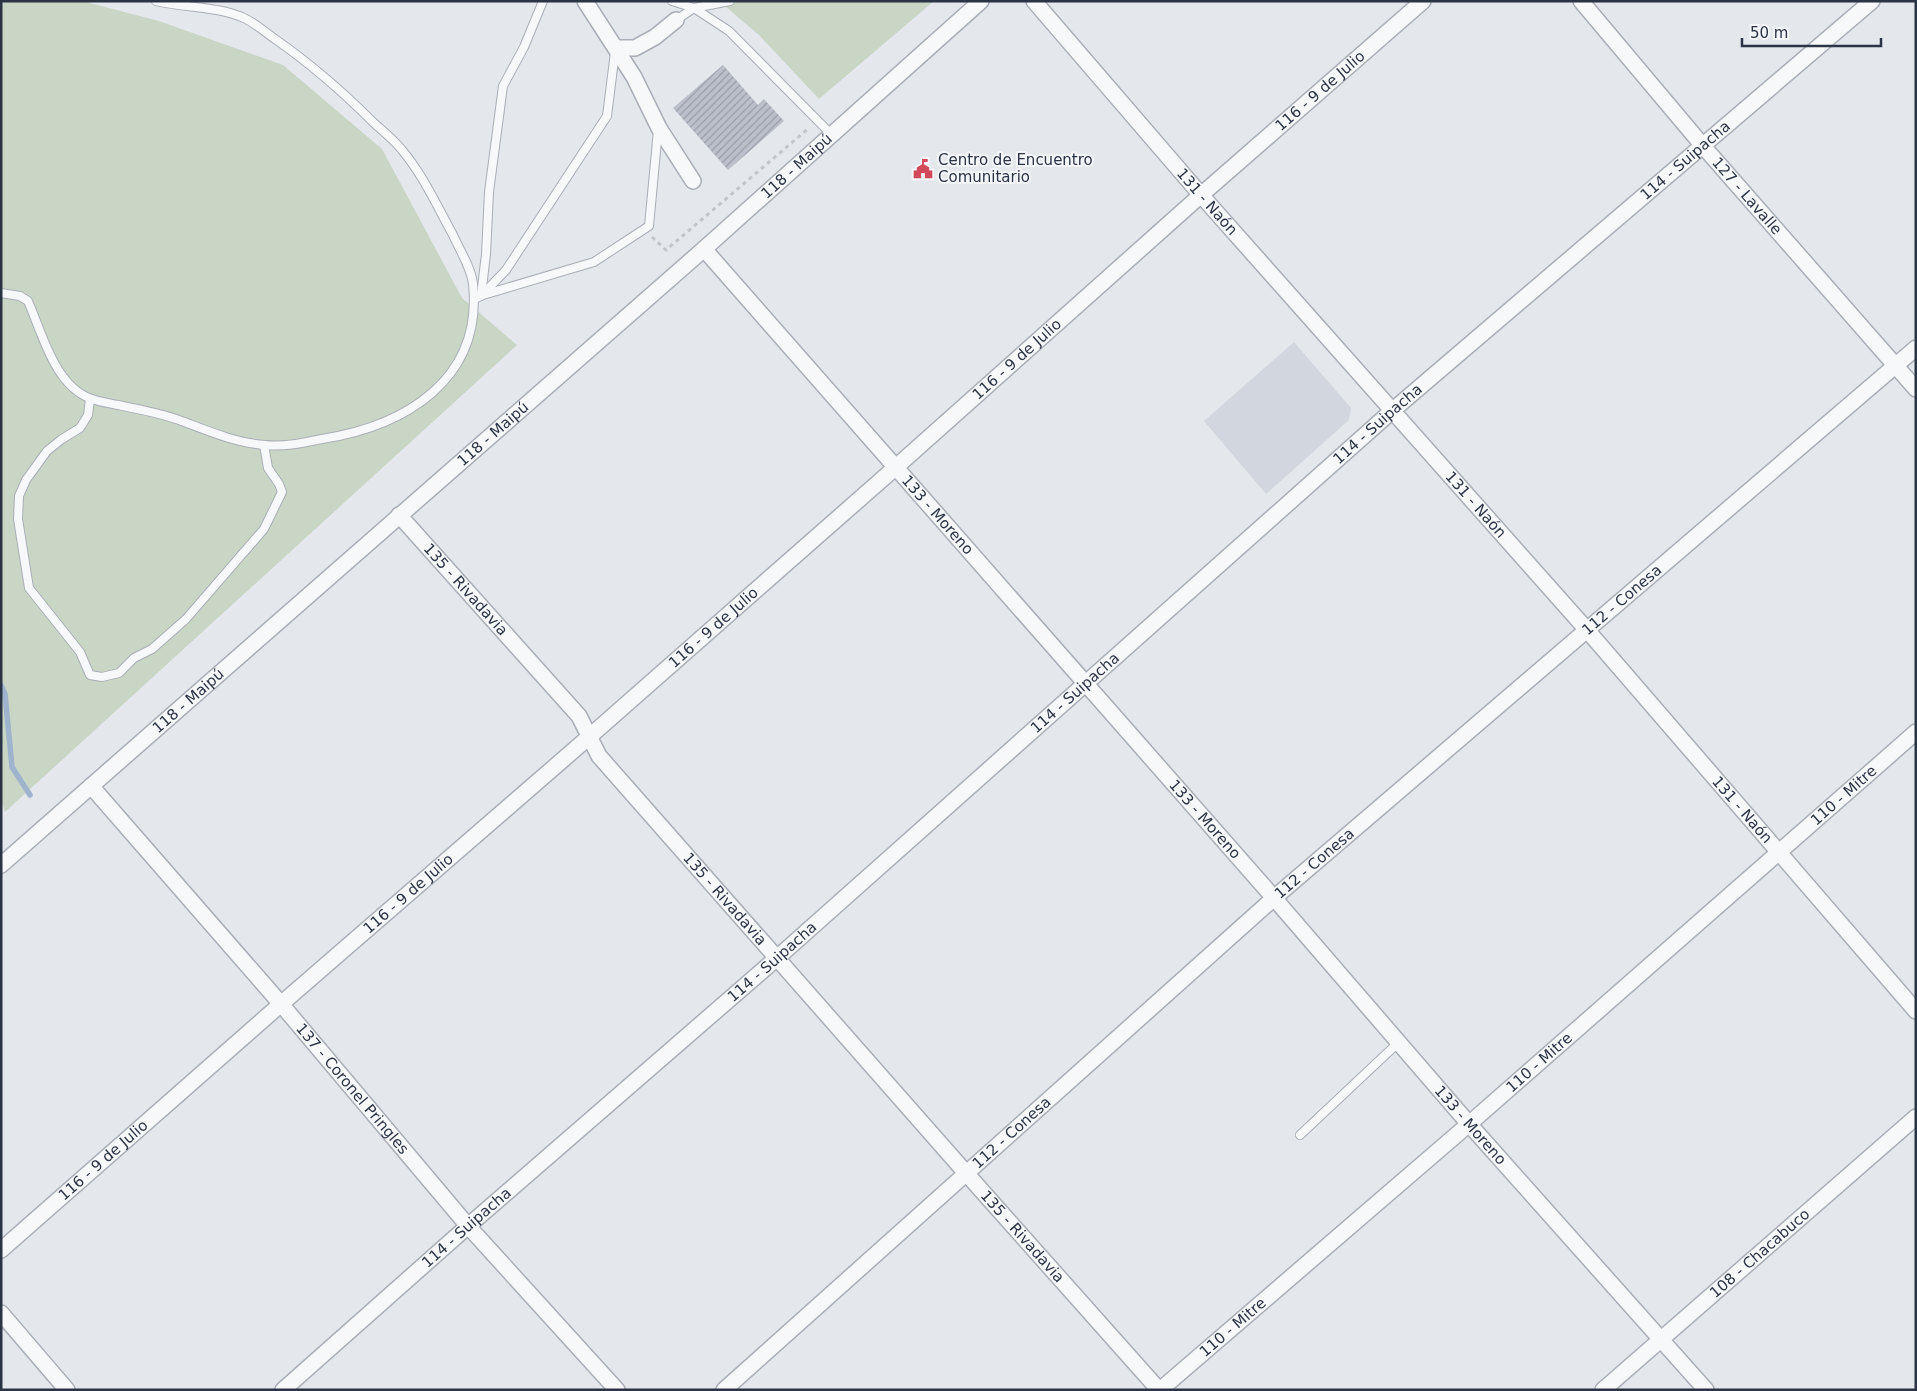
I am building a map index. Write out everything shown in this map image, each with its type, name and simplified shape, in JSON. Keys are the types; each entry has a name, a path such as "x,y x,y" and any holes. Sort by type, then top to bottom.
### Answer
{"street":[{"path":"585,1 634,77 658,128 693,181"},
{"name":"118 - Maipú","path":"1,865 704,249 981,1"},
{"name":"131 - Naón","path":"1034,1 1201,195 1587,630 1916,1011"},
{"name":"116 - 9 de Julio","path":"1,1250 589,737 1423,1"},
{"name":"127 - Lavalle","path":"1581,1 1703,146 1916,389"},
{"name":"114 - Suipacha","path":"283,1390 468,1226 777,958 1393,410 1872,1"},
{"path":"616,48 635,48 655,37 676,20"},
{"name":"133 - Moreno","path":"704,249 1274,898 1469,1124 1706,1390"},
{"name":"112 - Conesa","path":"724,1390 1274,898 1916,348"},
{"name":"135 - Rivadavia","path":"399,515 579,716 600,756 966,1173 1160,1390"},
{"name":"110 - Mitre","path":"1160,1390 1469,1124 1916,732"},
{"name":"137 - Coronel Pringles","path":"90,786 281,1004 468,1226 617,1390"},
{"name":"108 - Chacabuco","path":"1603,1390 1916,1116"},
{"path":"1,1313 67,1390"}],"lane":[{"path":"156,1 230,14 246,19 292,51 344,94 401,149 426,184 466,263 477,297"},
{"path":"1,293 20,296 28,301 59,372 69,385 90,399 172,418 234,440 264,446 291,445 344,436 399,416 415,407 431,394 448,376 464,351 471,330 486,254 489,192 503,86 524,47 544,1"},
{"path":"672,1 694,8 729,31 832,135"},
{"path":"676,20 694,8 730,1"},
{"path":"477,297 506,270 607,116 616,48"},
{"path":"477,297 594,262 649,226 658,128"},
{"path":"90,399 88,415 80,428 47,451 26,480 19,496 18,519 29,588 80,652 90,675 102,677 119,673 134,658 152,649 186,618 264,529 282,492 268,468 264,446"},
{"path":"1300,1135 1399,1042"}],"path":[{"path":"652,236 666,250 817,121"}],"shaded area":[{"path":"1294,342 1351,408 1349,420 1266,494 1204,421"}],"green space":[{"path":"1,1 82,1 159,21 283,65 382,149 462,298 517,345 5,812 1,799"},
{"path":"719,1 934,1 819,99 759,35"}],"building":[{"path":"723,65 758,105 764,99 784,121 728,170 673,108"}],"waterway":[{"path":"1,685 5,694 12,767 30,795"}],"place":[{"name":"Centro de Encuentro Comunitario","path":"923,169"}]}
